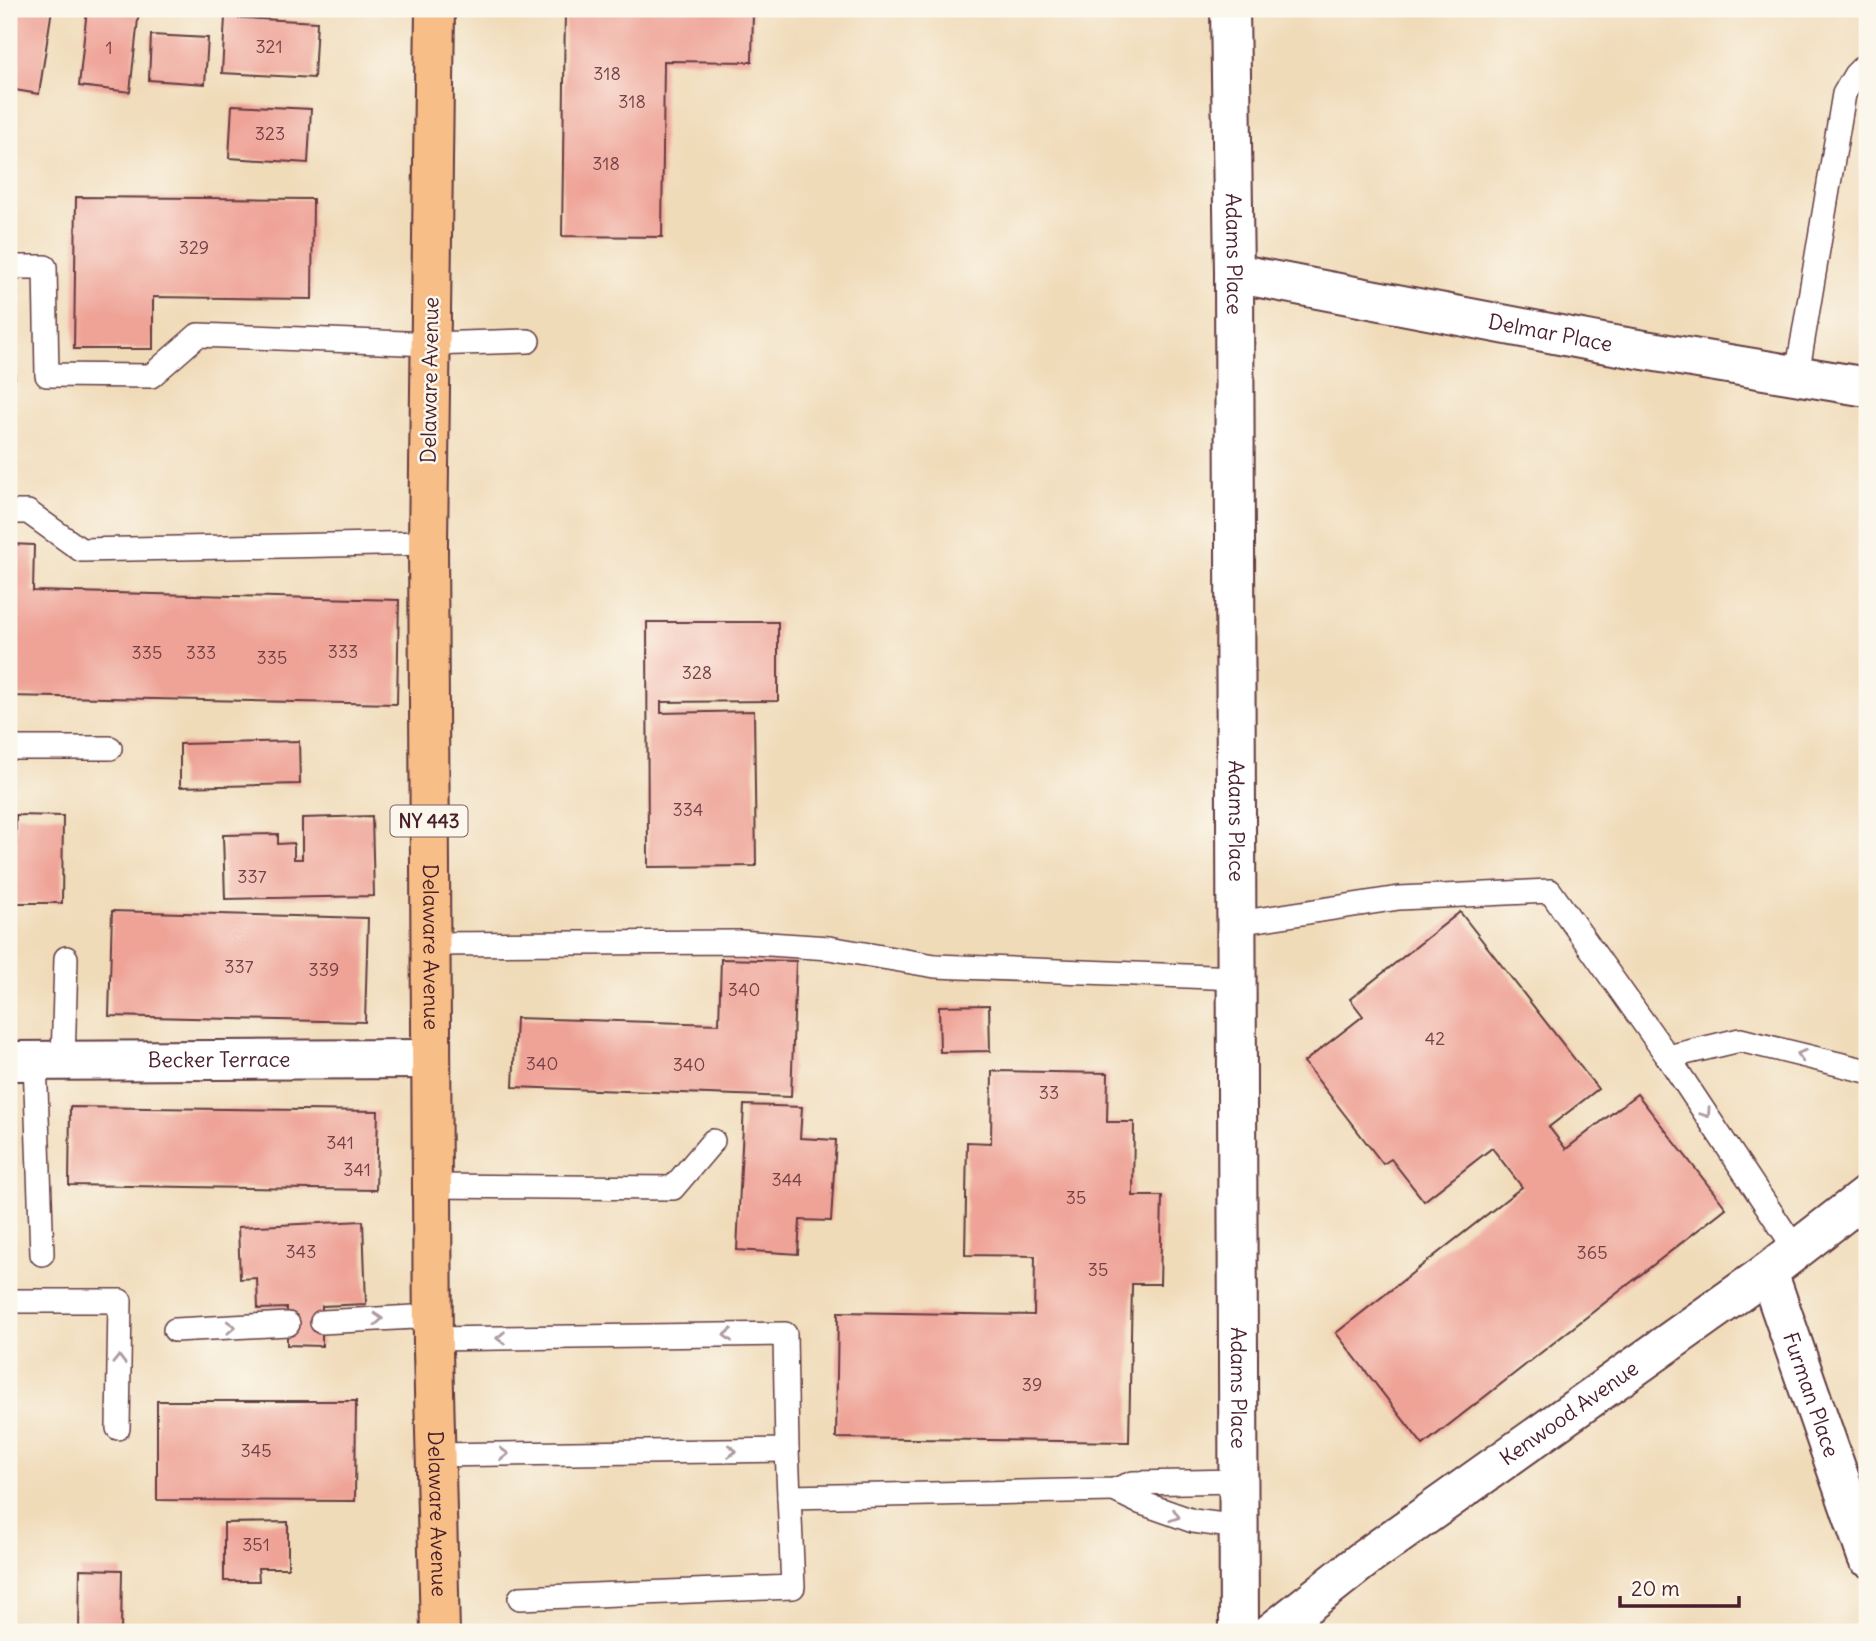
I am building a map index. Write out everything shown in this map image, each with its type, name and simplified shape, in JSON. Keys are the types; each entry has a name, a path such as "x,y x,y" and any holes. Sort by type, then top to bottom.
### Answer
{"main road":[{"name":"Delaware Avenue","path":"435,9 428,543 430,1059 440,1632"}],"street":[{"name":"Adams Place","path":"1230,9 1234,273 1240,1632"},
{"name":"Delmar Place","path":"1234,273 1602,343 1867,387"},
{"name":"Becker Terrace","path":"35,1061 430,1059"},
{"name":"Kenwood Avenue","path":"1272,1632 1363,1560 1782,1261 1867,1195"},
{"name":"Furman Place","path":"1782,1261 1867,1557"}],"lane":[{"path":"1797,375 1844,94 1855,75 1867,63"},
{"path":"9,267 45,267 47,375 151,376 198,335 430,344 528,341"},
{"path":"9,512 28,512 81,550 428,543"},
{"path":"9,748 110,748"},
{"path":"1237,923 1399,898 1550,891 1748,1175 1782,1261"},
{"path":"430,944 740,942 829,948 936,966 1237,978"},
{"path":"42,1254 35,1061 66,958"},
{"path":"1668,1057 1740,1040 1867,1071"},
{"path":"432,1186 673,1188 713,1141"},
{"path":"9,1301 120,1301 118,1428"},
{"path":"322,1322 433,1328 785,1334 793,1587 520,1598"},
{"path":"174,1330 288,1324"},
{"path":"436,1455 787,1450"},
{"path":"789,1497 1114,1490 1133,1483 1239,1481"},
{"path":"1114,1490 1149,1506 1193,1521 1239,1527"}],"building":[{"path":"12,9 52,9 39,94 9,89 9,30"},
{"path":"87,9 139,10 130,92 79,86"},
{"path":"565,9 753,9 752,62 664,61 662,237 562,236"},
{"path":"225,17 317,22 314,78 222,73"},
{"path":"151,35 208,38 205,84 149,80"},
{"path":"232,105 311,109 308,163 229,158"},
{"path":"76,197 313,199 312,299 153,297 153,349 74,349"},
{"path":"9,319 14,319 15,378 9,378"},
{"path":"9,544 34,545 33,591 399,600 397,704 9,696"},
{"path":"647,622 778,622 778,701 661,702 661,713 754,711 756,866 648,867"},
{"path":"299,741 300,784 180,787 180,744"},
{"path":"16,815 63,816 62,903 15,903"},
{"path":"372,816 374,896 225,899 223,835 278,834 278,844 294,843 294,859 302,859 302,818"},
{"path":"112,911 368,918 365,1022 109,1016"},
{"path":"1460,912 1598,1089 1549,1127 1566,1149 1637,1094 1726,1208 1423,1445 1336,1333 1522,1187 1492,1148 1424,1201 1391,1159 1383,1164 1304,1062 1363,1016 1350,999"},
{"path":"721,959 796,961 791,1097 513,1087 516,1018 719,1024"},
{"path":"989,1005 990,1051 940,1052 939,1006"},
{"path":"992,1071 1108,1073 1107,1122 1134,1122 1133,1196 1162,1196 1160,1284 1132,1284 1129,1442 836,1438 838,1312 1034,1315 1035,1256 965,1255 967,1142 991,1143"},
{"path":"744,1105 802,1107 800,1138 836,1140 831,1221 800,1220 798,1254 737,1250"},
{"path":"70,1107 378,1111 376,1190 69,1185"},
{"path":"363,1221 366,1304 322,1306 322,1346 287,1345 287,1308 258,1309 257,1278 240,1279 238,1227"},
{"path":"157,1401 356,1401 355,1501 157,1500"},
{"path":"288,1522 288,1568 258,1568 259,1581 224,1581 224,1523"},
{"path":"80,1569 122,1570 121,1632 79,1632"}]}
